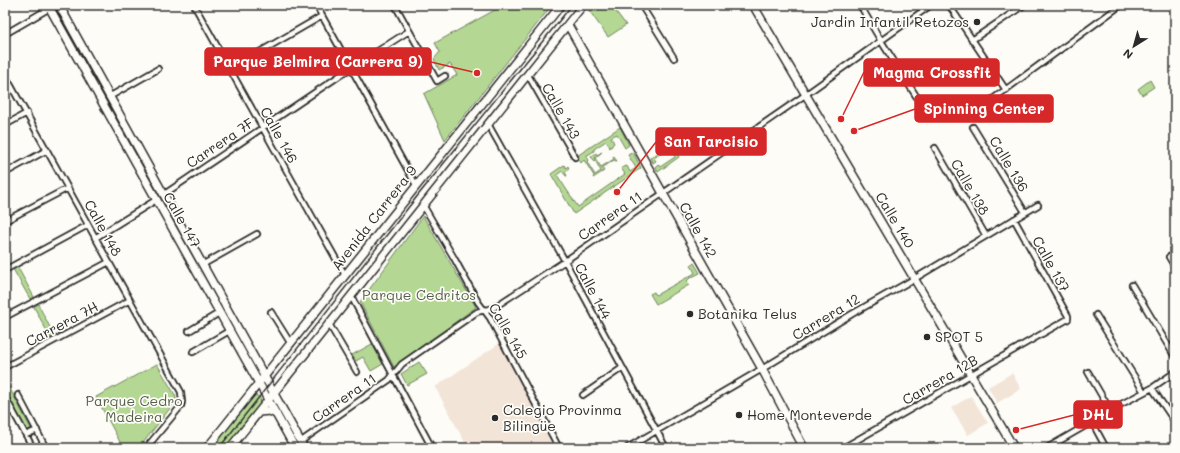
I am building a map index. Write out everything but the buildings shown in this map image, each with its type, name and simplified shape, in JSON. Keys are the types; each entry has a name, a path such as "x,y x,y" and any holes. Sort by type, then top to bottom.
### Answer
{"main road":[{"name":"Calle 147","path":"59,5 163,196 265,376 302,445"},
{"name":"Avenida Carrera 9","path":"208,448 416,185 561,5"},
{"path":"230,448 583,5"},
{"name":"Calle 140","path":"753,5 1014,448"},
{"name":"Calle 147","path":"51,6 156,200 295,448"},
{"name":"Calle 142","path":"568,25 762,369 804,448"},
{"path":"259,412 270,411 276,414"}],"street":[{"name":"Calle 146","path":"194,5 345,275"},
{"path":"316,5 416,185"},
{"path":"395,5 436,81 445,76"},
{"path":"641,5 674,58"},
{"path":"860,5 918,99"},
{"name":"Carrera 11","path":"302,445 389,380 402,364 477,312 484,309 493,308 565,261 805,95 931,5"},
{"path":"949,5 1006,90"},
{"path":"982,107 1121,5"},
{"path":"5,34 51,6"},
{"path":"972,40 1021,6"},
{"path":"230,69 322,16"},
{"name":"Carrera 7F","path":"163,196 262,127 409,31"},
{"path":"109,97 158,69"},
{"name":"Calle 148","path":"5,75 181,392 181,406 146,448"},
{"name":"Calle 143","path":"528,75 576,157"},
{"path":"5,125 27,114"},
{"name":"Calle 144","path":"488,124 565,261 666,448"},
{"name":"Calle 136","path":"973,126 1025,212"},
{"name":"Calle 138","path":"935,148 986,236"},
{"path":"5,173 47,150"},
{"path":"5,221 68,188"},
{"path":"95,238 156,200"},
{"name":"Calle 145","path":"423,205 478,302 490,318 559,448"},
{"name":"Carrera 12","path":"627,448 1038,205"},
{"name":"Calle 137","path":"1014,219 1068,316 1068,319"},
{"path":"5,270 88,225"},
{"path":"202,265 257,234"},
{"path":"1169,257 1175,267"},
{"path":"5,317 109,262"},
{"path":"1132,285 1175,357"},
{"path":"351,296 432,448"},
{"name":"Carrera 7H","path":"5,367 130,300"},
{"path":"271,312 291,344"},
{"path":"189,331 219,313"},
{"path":"1096,315 1144,392"},
{"name":"Carrera 12B","path":"843,448 1068,319"},
{"path":"329,324 357,372"},
{"path":"193,352 229,331"},
{"path":"583,395 622,368"},
{"path":"1088,372 1110,410"},
{"path":"1047,448 1110,410 1152,388 1175,372"},
{"path":"1152,388 1175,422"},
{"path":"18,395 46,448"},
{"path":"5,397 32,447 27,448"},
{"path":"5,415 13,411"},
{"path":"1092,422 1106,448"},
{"path":"26,435 36,430"}],"shaded area":[{"name":"Colegio Provinma Bilingüe","path":"500,343 554,448 468,448 435,387"},
{"path":"1012,373 1021,389 997,403 988,387"},
{"path":"971,396 988,423 968,435 951,408"},
{"path":"330,403 335,411 322,419 317,410"}],"green space":[{"path":"504,5 552,5 445,140 424,94 457,75 450,64 439,70 434,59 440,52 435,43"},
{"path":"591,5 611,5 626,25 608,37 588,9"},
{"path":"1150,80 1154,87 1142,95 1138,89"},
{"path":"620,127 629,145 625,148 617,134 611,137 614,143 612,146 609,148 610,147 606,141 586,156 589,160 587,162 595,175 601,171 591,157 596,153 597,155 602,152 595,158 601,167 614,159 613,156 617,161 614,160 602,168 604,171 593,178 594,176 584,160 581,163 577,156"},
{"path":"672,144 679,157 658,172 655,167 658,164 660,167 675,157 675,153 669,148 654,158 656,161 653,163 650,158"},
{"path":"633,152 641,168 574,214 551,174 564,165 566,168 568,166 569,169 565,172 567,176 562,171 557,175 578,207 625,174 621,168 627,166 630,172 636,168 628,155"},
{"name":"Parque Cedritos","path":"423,216 476,307 394,367 360,302"},
{"path":"694,263 700,273 687,281 689,285 656,304 650,294 654,292 656,295 695,273 691,265"},
{"path":"17,266 34,297 30,299 13,269"},
{"path":"38,304 55,337 51,339 34,307"},
{"path":"372,344 383,364 371,371 363,357 356,361 352,355"},
{"path":"419,362 427,374 407,385 401,374"},
{"name":"Parque Cedro Madeira","path":"157,364 175,395 175,402 139,448 109,448 120,442 96,397"},
{"path":"5,379 31,429 26,432 5,392"},
{"path":"256,395 260,398 261,403 226,448 212,448 251,398"}],"railway":[{"path":"219,448 419,194 572,5"}],"place":[{"name":"Jardin Infantil Retozos","path":"977,22"},
{"name":"Parque Belmira (Carrera 9)","path":"477,73"},
{"name":"Magma Crossfit","path":"841,119"},
{"name":"Spinning Center","path":"854,131"},
{"name":"San Tarcisio","path":"617,192"},
{"name":"Botanika Telus","path":"690,314"},
{"name":"SPOT 5","path":"927,337"},
{"name":"Home Monteverde","path":"739,415"},
{"name":"Colegio Provinma Bilingüe","path":"495,418"},
{"name":"DHL","path":"1016,430"}]}
